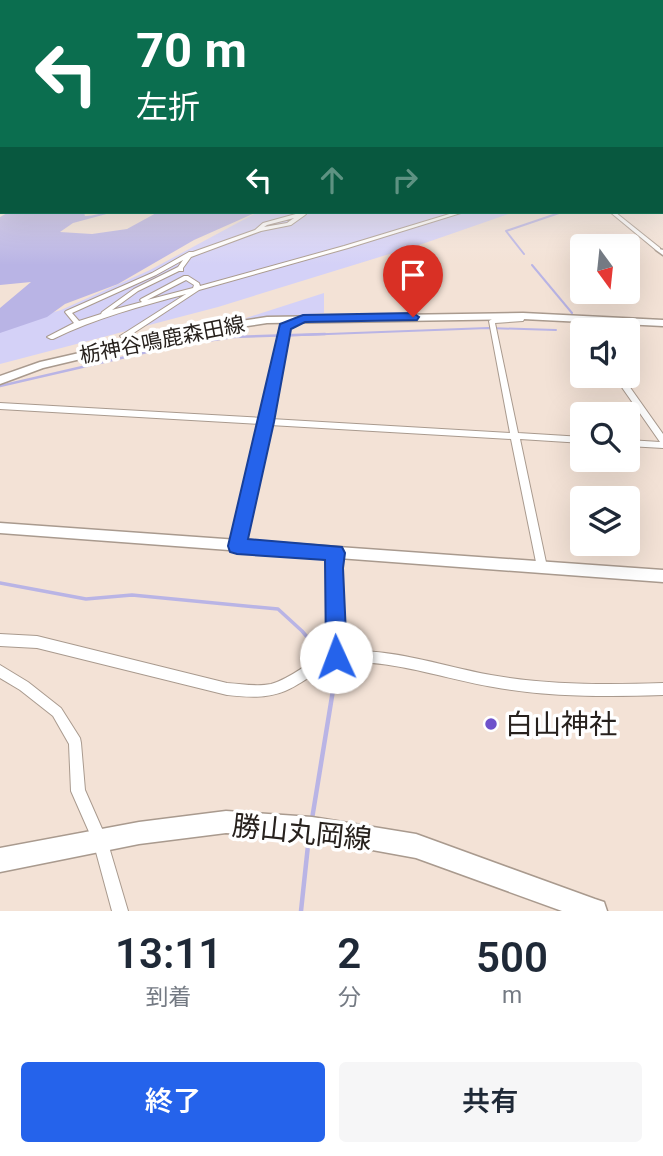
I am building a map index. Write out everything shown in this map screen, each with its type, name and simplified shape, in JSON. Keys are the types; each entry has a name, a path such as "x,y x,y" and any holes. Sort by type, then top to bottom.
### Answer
{"main road":[{"name":"栃神谷鳴鹿森田線","path":"0,380 40,365 166,336 246,323 303,318 523,316 663,323"},
{"name":"勝山丸岡線","path":"0,860 100,840 226,822 312,828 416,846 595,911"}],"street":[{"path":"188,256 256,232 289,224 298,214"},
{"path":"51,337 78,324 127,308 454,214"},
{"path":"615,214 661,250"},
{"path":"78,324 68,312 154,274 191,253 180,268 136,290 96,318"},
{"path":"124,335 196,290 197,284 186,277 180,268"},
{"path":"127,308 186,277"},
{"path":"523,316 521,320 492,321 542,567"},
{"path":"237,546 285,327 303,318"},
{"path":"626,388 663,443"},
{"path":"0,406 570,439"},
{"path":"640,443 663,443"},
{"path":"0,528 663,577"},
{"path":"336,553 336,657"},
{"path":"0,640 37,642 227,689 249,691 270,690 286,684 321,660 336,657 366,658 582,692 663,689"},
{"path":"0,671 24,685 57,712 75,743 78,791 100,840 120,911"}],"shaded area":[{"path":"5,214 107,214 73,223 60,232 92,234 127,229 154,214 252,214 194,240 118,284 65,304 47,317 0,333 0,308 31,282 0,285 0,217"},
{"path":"254,214 508,214 425,243 218,307 0,364 0,328 61,310 150,270"},
{"path":"324,293 324,313 243,319"}],"waterway":[{"path":"524,254 506,231 556,214"},
{"path":"532,265 572,313"},
{"path":"275,336 488,328 556,330"},
{"path":"0,386 173,346 233,337 325,334"},
{"path":"0,583 86,599 132,595 278,609 302,631 324,657"},
{"path":"312,819 334,684 335,674 330,664"},
{"path":"301,911 309,836"}],"place":[{"name":"白山神社","path":"491,724"}],"route":[{"path":"336,657 336,553 237,546 284,331 285,327 303,318 413,317"}]}
